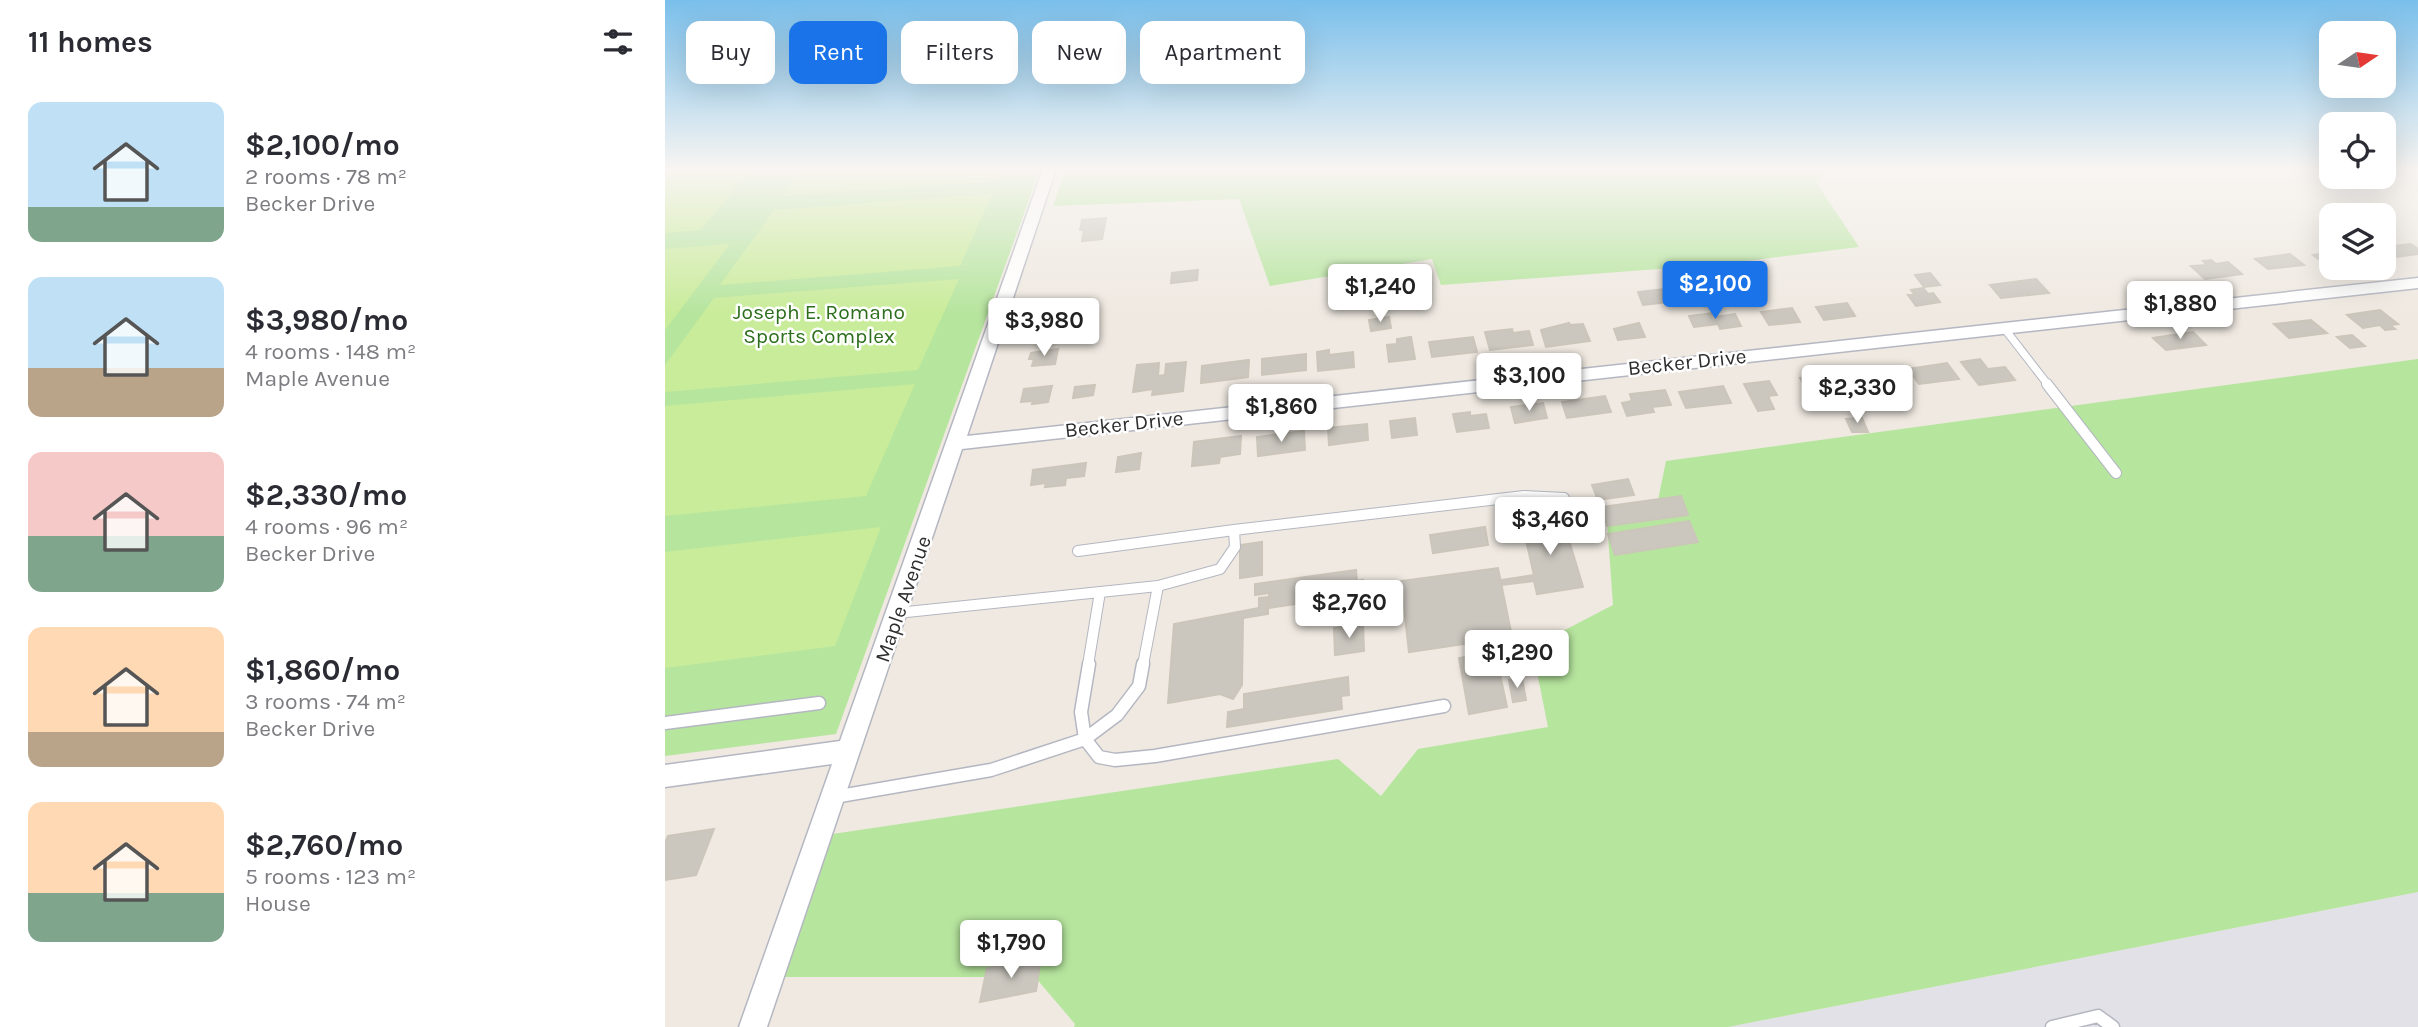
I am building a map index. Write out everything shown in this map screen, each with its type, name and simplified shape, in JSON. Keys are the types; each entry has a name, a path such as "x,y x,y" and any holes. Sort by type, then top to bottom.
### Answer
{"street":[{"name":"Maple Avenue","path":"753,1027 1035,217"},
{"name":"Becker Drive","path":"957,443 2418,283"},
{"path":"665,776 849,751"}],"lane":[{"path":"2004,328 2116,472"},
{"path":"1078,551 1524,496 1564,498"},
{"path":"897,613 1158,586 1220,569 1235,547 1234,530"},
{"path":"833,797 991,770 1023,761 1048,749 1085,740 1117,715 1139,686 1158,586"},
{"path":"1100,592 1081,712 1085,740 1099,757 1115,760 1155,756 1444,706"},
{"path":"665,723 819,704"},
{"path":"2052,1027 2098,1016 2113,1027"}],"shaded area":[{"path":"2418,892 2418,1027 1728,1027"}],"green space":[{"name":"Joseph E. Romano Sports Complex","path":"665,217 1023,217 836,734 665,756"},
{"path":"665,217 712,217 701,230 665,233"},
{"path":"769,217 982,217 960,266 720,285"},
{"path":"1245,217 1839,217 1859,247 1713,265 1441,285 1432,259 1270,286"},
{"path":"730,244 665,330 665,249"},
{"path":"959,279 918,370 665,392 665,365 714,298"},
{"path":"2418,359 2418,892 1728,1027 1074,1027 1075,1024 1035,977 770,977 819,836 1338,759 1381,796 1418,749 1548,727 1532,647 1613,605 1607,521 1657,505 1666,461"},
{"path":"915,384 866,496 665,516 665,406"},
{"path":"881,527 835,646 665,668 665,552"}],"building":[{"path":"1106,218 1102,239 1082,241 1082,220"},
{"path":"2411,244 2418,249 2418,254 2396,257 2396,246"},
{"path":"2290,254 2304,265 2268,269 2255,259"},
{"path":"2211,260 2216,264 2228,262 2242,274 2205,279 2191,266 2207,265 2203,261"},
{"path":"1198,270 1197,280 1171,283 1172,273"},
{"path":"1930,273 1940,285 1924,287 1915,275"},
{"path":"2036,279 2049,293 2001,298 1990,285"},
{"path":"1756,281 1763,293 1745,295 1738,283"},
{"path":"1673,288 1679,301 1643,305 1638,292"},
{"path":"1923,288 1928,294 1933,293 1940,302 1916,306 1908,295 1915,295 1911,290"},
{"path":"1847,303 1855,316 1824,320 1816,307"},
{"path":"1792,308 1800,322 1769,325 1761,312"},
{"path":"2380,310 2398,324 2390,325 2395,329 2385,330 2380,325 2363,328 2347,315"},
{"path":"1713,313 1715,317 1735,314 1741,326 1720,329 1718,324 1694,327 1689,316"},
{"path":"1389,317 1391,328 1371,331 1369,320"},
{"path":"2311,320 2327,333 2289,338 2274,324"},
{"path":"1569,323 1583,324 1590,341 1546,347 1541,330"},
{"path":"1639,323 1645,337 1618,340 1614,329"},
{"path":"1512,329 1513,333 1529,331 1533,345 1490,350 1485,332"},
{"path":"2193,332 2206,345 2166,350 2153,338"},
{"path":"2352,335 2365,346 2350,348 2337,337"},
{"path":"1411,337 1415,359 1389,362 1387,345 1397,344 1397,339"},
{"path":"1473,337 1477,352 1432,357 1429,342"},
{"path":"1058,349 1055,364 1032,366 1034,359 1029,359 1031,353"},
{"path":"1329,350 1329,355 1353,352 1354,367 1318,371 1317,352"},
{"path":"1306,354 1306,370 1262,375 1262,359"},
{"path":"1980,359 1988,369 2005,367 2015,380 1979,385 1961,362"},
{"path":"1249,360 1248,377 1201,383 1202,366"},
{"path":"1186,362 1183,391 1152,395 1153,389 1133,392 1137,365 1159,363 1158,376 1165,375 1166,364"},
{"path":"1947,363 1959,379 1919,384 1908,369"},
{"path":"1880,369 1890,383 1872,385 1863,371"},
{"path":"1829,374 1843,396 1822,399 1819,393 1809,394 1800,378"},
{"path":"1769,381 1777,395 1768,396 1774,409 1758,411 1744,384"},
{"path":"1095,385 1093,395 1073,398 1075,387"},
{"path":"1052,386 1048,402 1021,402 1024,389"},
{"path":"1723,386 1731,403 1686,408 1679,392"},
{"path":"1665,390 1671,405 1652,407 1654,412 1627,416 1622,403 1632,401 1630,394"},
{"path":"1605,396 1611,412 1567,418 1562,402"},
{"path":"1543,403 1547,418 1515,423 1511,407"},
{"path":"1470,412 1470,416 1486,414 1489,428 1457,432 1453,414"},
{"path":"1415,418 1417,435 1392,438 1390,421"},
{"path":"1862,418 1868,432 1852,432 1846,419"},
{"path":"1367,424 1368,440 1329,445 1328,428"},
{"path":"1304,431 1305,450 1258,456 1257,437"},
{"path":"1241,436 1240,454 1220,457 1219,463 1192,466 1194,442"},
{"path":"1141,453 1139,469 1116,472 1118,457"},
{"path":"1086,463 1084,476 1066,478 1065,485 1031,485 1033,470"},
{"path":"1628,479 1634,495 1598,500 1592,485"},
{"path":"1681,496 1688,515 1607,526 1601,507"},
{"path":"1562,517 1583,587 1537,594 1534,581 1502,585 1501,580 1534,575 1522,523"},
{"path":"1689,521 1698,542 1615,555 1608,534"},
{"path":"1485,527 1488,545 1433,553 1430,535"},
{"path":"1262,542 1262,575 1240,578 1240,545"},
{"path":"1498,568 1512,637 1409,652 1401,581"},
{"path":"1356,570 1357,581 1363,580 1365,594 1269,608 1269,593 1255,595 1255,584"},
{"path":"1268,597 1268,614 1243,618 1242,685 1233,699 1220,694 1168,703 1174,624 1259,608 1259,598"},
{"path":"1363,624 1364,651 1335,655 1334,628"},
{"path":"1501,651 1503,659 1497,660 1507,707 1469,714 1459,658"},
{"path":"1348,677 1349,695 1341,696 1342,709 1227,727 1228,712 1244,709 1244,694"},
{"path":"1522,678 1526,700 1513,702 1509,680"},
{"path":"714,829 696,875 665,880 665,843 668,836"},
{"path":"1041,958 1036,991 980,1002 987,968"}]}
